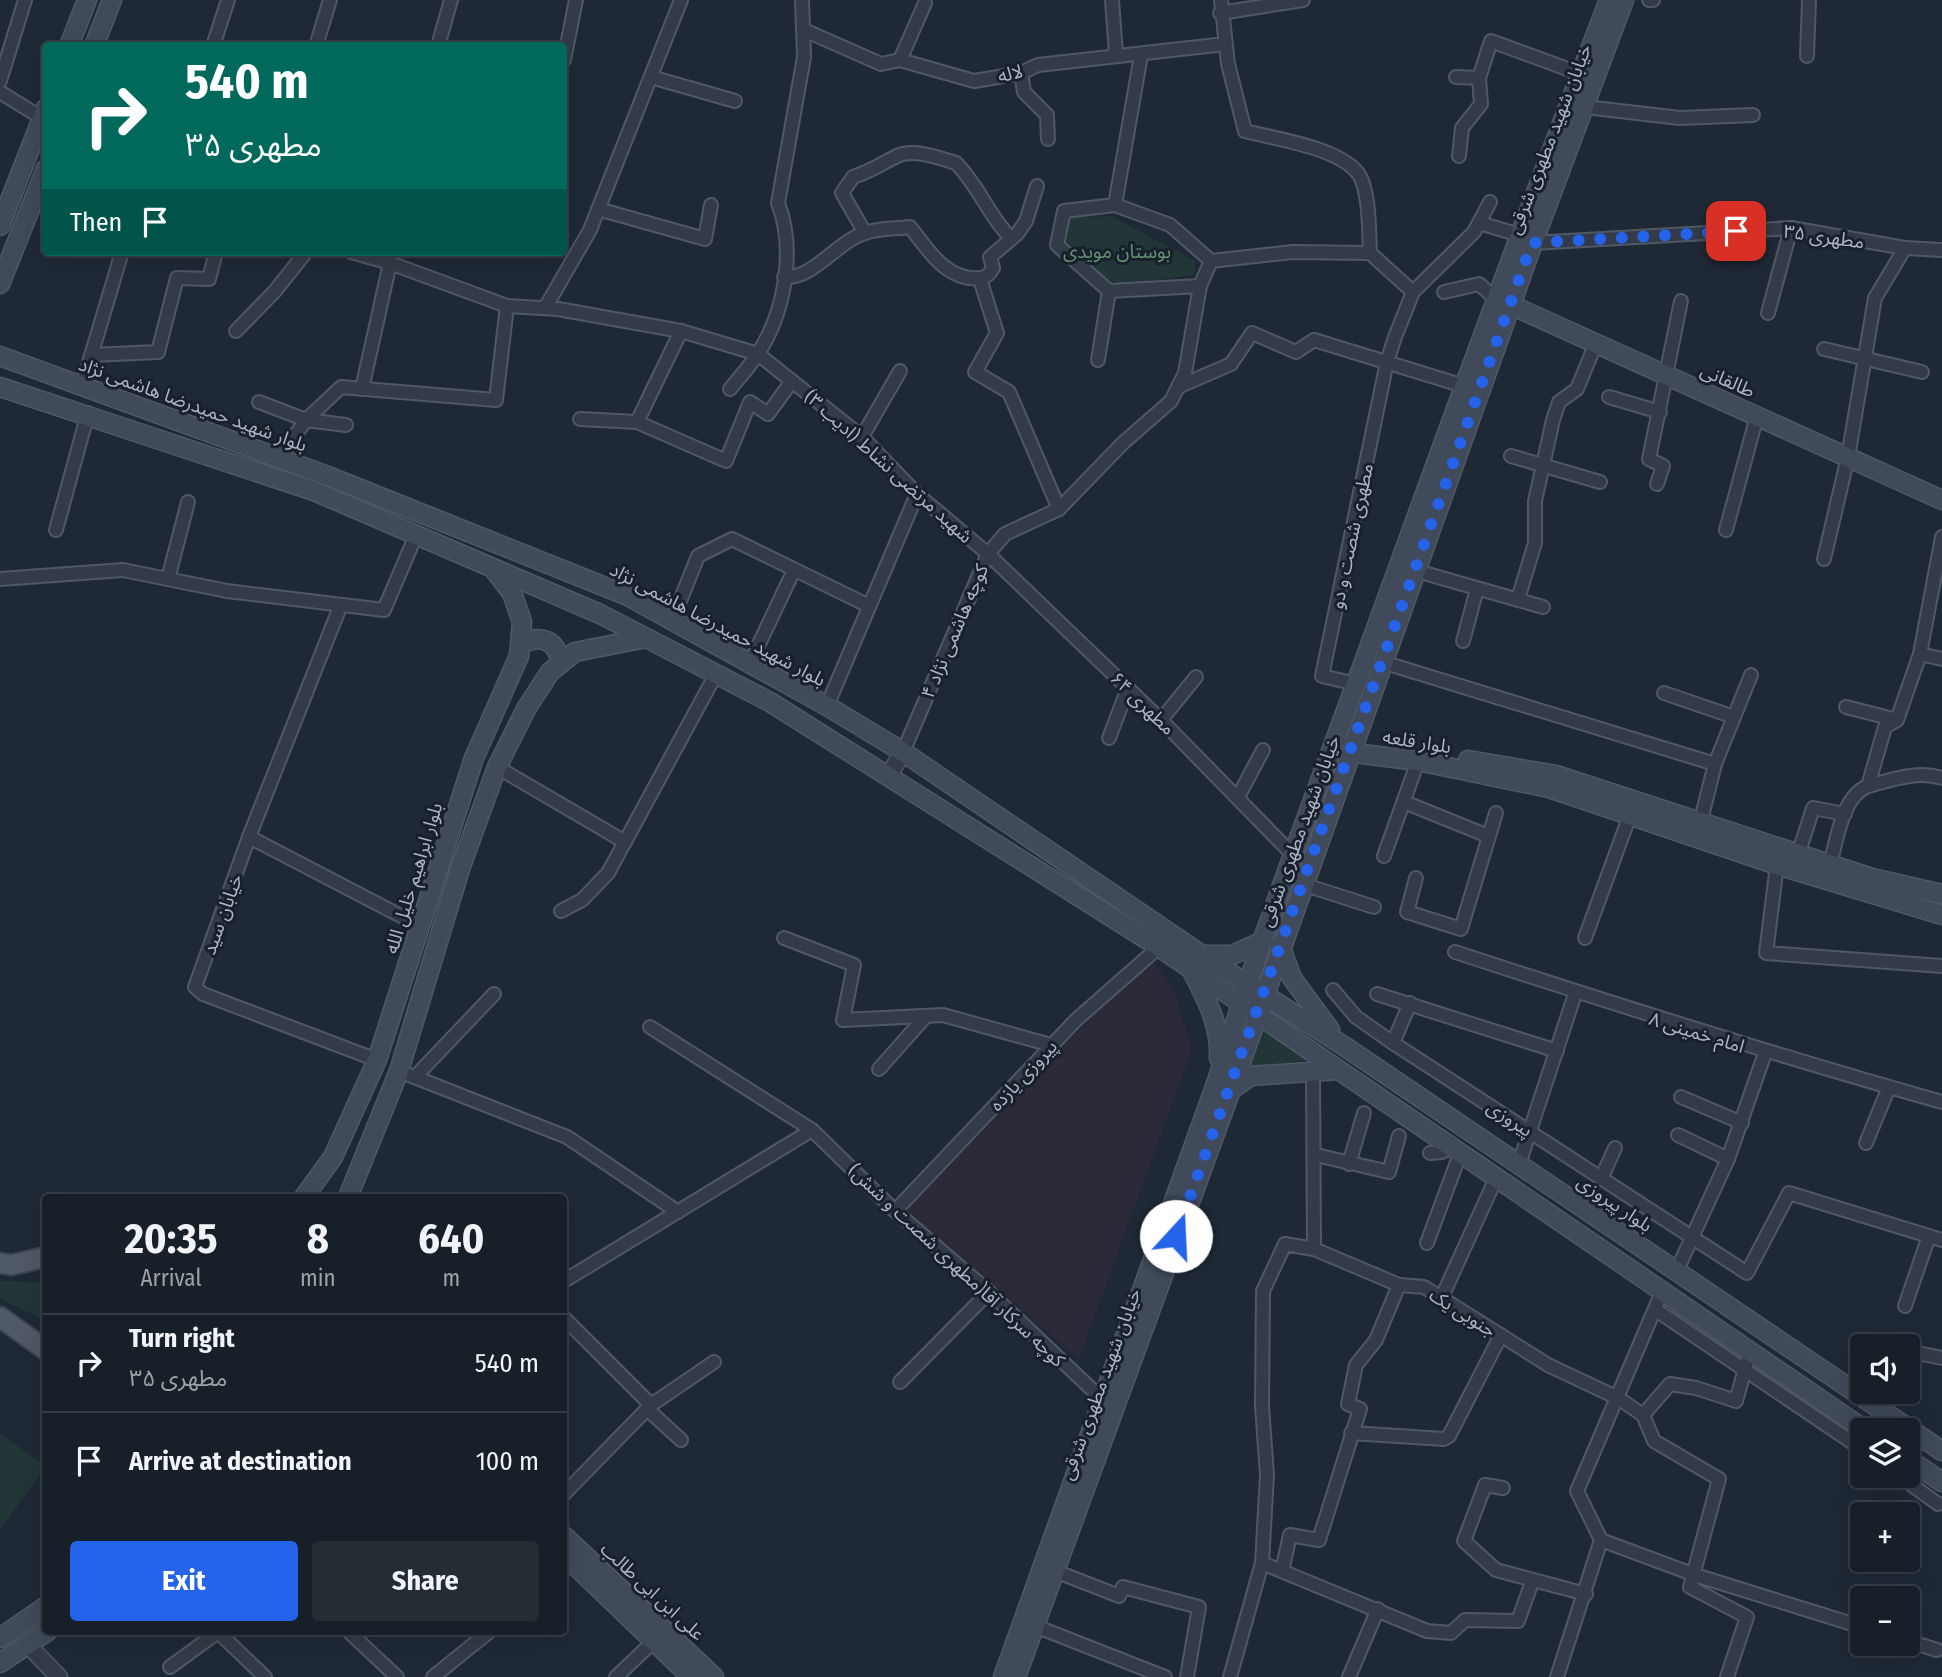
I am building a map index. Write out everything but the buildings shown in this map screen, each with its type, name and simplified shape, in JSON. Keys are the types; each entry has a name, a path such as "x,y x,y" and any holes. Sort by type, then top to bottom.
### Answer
{"main road":[{"path":"71,42 87,0"},
{"path":"96,42 112,0"},
{"name":"خیابان شهید مطهری شرقی","path":"1271,943 1302,884 1352,746 1581,74 1609,0"},
{"name":"خیابان شهید مطهری شرقی","path":"1526,239 1585,107 1624,0"},
{"path":"0,226 42,118"},
{"path":"0,284 42,179"},
{"name":"خیابان شهید مطهری شرقی","path":"1003,1677 1102,1399 1224,1086 1256,1016 1256,988 1294,856 1464,386 1503,302"},
{"name":"طالقانی","path":"1503,302 1942,500"},
{"name":"بلوار شهید حمیدرضا هاشمی نژاد","path":"0,356 279,458 628,596 827,706 902,752 1197,962 1240,1005"},
{"name":"بلوار شهید حمیدرضا هاشمی نژاد","path":"0,388 88,413 314,491 646,638 770,702 1158,947 1256,988"},
{"name":"بلوار ابراهیم خلیل الله","path":"310,1194 333,1157 377,1060 474,758 519,656 523,622 512,593 493,568"},
{"path":"521,644 534,638 548,640 558,650 561,663"},
{"path":"349,1194 407,1074 460,869 497,767 526,709 550,672 575,652 646,638"},
{"name":"بلوار قلعه","path":"1352,746 1367,743 1389,746 1556,775 1872,878 1942,894"},
{"name":"بلوار قلعه","path":"1352,746 1362,754 1419,761 1549,788 1777,865 1942,915"},
{"path":"1271,943 1313,1010 1350,1050 1341,1072 1313,1071 1251,1076 1224,1086 1220,1040 1197,962 1271,943"},
{"name":"خیابان شهید مطهری شرقی","path":"1016,1677 1224,1086 1240,1005 1256,988"},
{"name":"بلوار پیروزی","path":"1256,988 1885,1409 1937,1447"},
{"path":"1240,1005 1662,1292 1747,1361 1850,1421"},
{"path":"0,1263 11,1265 42,1258"},
{"path":"0,1317 42,1347"},
{"path":"1920,1457 1937,1447"},
{"path":"1920,1468 1942,1482"},
{"name":"علی ابن ابی طالب","path":"567,1539 714,1677"},
{"name":"علی ابن ابی طالب","path":"567,1563 691,1677"},
{"path":"0,1638 42,1609"},
{"path":"0,1663 42,1635"}],"street":[{"path":"0,81 25,0"},
{"path":"214,42 228,0"},
{"path":"317,42 330,0"},
{"path":"439,42 451,0"},
{"path":"567,45 576,0"},
{"path":"545,308 590,230 681,0"},
{"path":"730,389 758,354 780,306 786,225 778,203 804,57 802,0"},
{"path":"1112,0 1116,54"},
{"path":"1303,0 1220,7 1225,44 1245,131 1311,148 1339,159 1358,173 1366,198 1370,253"},
{"path":"1807,56 1809,0"},
{"path":"900,60 925,3"},
{"name":"لاله","path":"804,30 881,64 900,60 974,81 1021,73 1038,65 1116,54 1141,55 1160,50 1225,44"},
{"path":"1459,156 1462,128 1481,104 1479,78 1491,41 1581,74"},
{"path":"1115,205 1141,55"},
{"path":"1021,73 1024,92 1047,115 1048,139"},
{"path":"651,77 736,101"},
{"path":"1456,77 1479,78"},
{"path":"0,92 42,112"},
{"path":"1585,107 1680,118 1753,115"},
{"path":"865,233 842,193 853,177 877,170 898,155 908,153 956,163 986,201 991,218 1010,237"},
{"path":"784,277 797,278 812,270 825,256 865,233 910,227 945,269 956,276 980,279 989,275 993,268 990,257 1010,237 1017,234 1026,221 1037,186"},
{"path":"1387,362 1413,292 1474,232 1490,202"},
{"path":"8,205 28,213"},
{"path":"598,209 705,239 711,205"},
{"path":"1200,286 1109,290 1058,245 1063,211 1115,205 1170,225 1211,261 1293,252 1370,253 1413,292"},
{"name":"مطهری ۳۵","path":"1479,223 1526,239 1791,228 1905,248 1942,250"},
{"path":"1768,313 1791,228"},
{"path":"1824,559 1848,457 1875,298 1905,248"},
{"path":"82,386 121,256"},
{"path":"91,355 158,352 177,278 209,279 215,256"},
{"path":"236,331 275,292 303,256"},
{"name":"شهید مرتضی نشاط (ادیب ۳)","path":"365,256 508,306 545,308 681,331 758,354 862,437 917,494 988,554"},
{"path":"1178,387 1185,373 1200,286 1211,261"},
{"path":"362,388 390,263"},
{"path":"980,279 997,333 975,372 1009,392 1059,509"},
{"path":"1444,292 1479,284 1503,302"},
{"path":"1098,360 1109,290"},
{"path":"1657,484 1663,466 1649,459 1681,301"},
{"path":"279,458 306,420 341,387 496,400 508,306"},
{"path":"637,422 681,331"},
{"path":"1178,387 1231,364 1252,333 1296,352 1314,340 1464,386"},
{"path":"1518,599 1535,543 1535,502 1541,464 1559,402 1577,389 1595,343"},
{"path":"1824,349 1922,372"},
{"name":"مطهری شصت و دو","path":"1356,684 1322,676 1387,362"},
{"path":"862,437 900,371"},
{"path":"580,419 637,422 726,461 750,402 768,414 792,382"},
{"name":"کوچه هاشمی نژاد ۴","path":"902,752 988,554 1006,534 1059,509 1123,443 1171,401 1178,387"},
{"path":"1609,397 1660,412"},
{"path":"259,402 306,420 346,425"},
{"path":"56,530 88,413"},
{"path":"1726,530 1757,416"},
{"path":"1511,456 1600,482"},
{"path":"827,706 917,494"},
{"path":"168,579 188,502"},
{"path":"0,579 124,570 227,591 341,607 384,610 416,535"},
{"path":"1868,786 1885,727 1897,720 1920,654 1942,537"},
{"path":"672,621 698,556 732,539 869,606"},
{"name":"مطهری ۶۴","path":"988,554 1161,720 1294,856"},
{"path":"750,663 794,570"},
{"path":"1424,573 1543,607"},
{"path":"1463,641 1477,589"},
{"path":"341,607 249,837 420,926"},
{"path":"1920,654 1942,659"},
{"path":"1382,662 1715,764"},
{"path":"561,911 582,900 608,873 716,674"},
{"path":"1700,824 1715,764 1751,676"},
{"path":"1161,720 1196,677"},
{"path":"1109,738 1128,688"},
{"path":"1664,693 1734,717"},
{"path":"1846,707 1897,720"},
{"path":"1238,797 1263,750"},
{"path":"889,775 902,752"},
{"path":"1384,856 1419,761"},
{"path":"497,767 625,842"},
{"path":"1830,864 1845,814 1858,789 1915,775 1930,774 1942,778"},
{"path":"1404,802 1488,836"},
{"path":"1798,855 1813,808 1845,814"},
{"path":"1416,878 1406,912 1461,929 1496,813"},
{"path":"1585,938 1630,815"},
{"name":"خیابان سید","path":"249,837 195,987 203,994 377,1060"},
{"path":"1777,865 1766,953 1942,966"},
{"path":"1302,884 1374,906"},
{"path":"784,938 855,967 843,1020 943,1015 1051,1045"},
{"name":"پیروزی یازده","path":"895,1211 1051,1045 1158,947"},
{"name":"امام خمینی ۸","path":"1455,952 1765,1053 1942,1102"},
{"name":"پیروزی","path":"1332,990 1356,1017 1393,1043 1746,1273 1790,1193 1936,1238"},
{"path":"1519,1164 1575,993"},
{"path":"494,994 407,1074 567,1137 678,1212"},
{"path":"1377,994 1557,1051"},
{"path":"1393,1043 1410,1003"},
{"path":"879,1069 926,1016"},
{"name":"(مطهری شصت و شش)کوچه سرکار آقا","path":"650,1027 812,1130 895,1211 989,1292 1102,1399"},
{"path":"1677,1270 1728,1159 1765,1053"},
{"path":"1230,1677 1262,1563 1267,1475 1262,1405 1263,1291 1285,1244 1308,1248 1315,1155 1313,1071"},
{"path":"1866,1143 1889,1087"},
{"path":"1681,1097 1742,1123"},
{"path":"1349,1164 1364,1113"},
{"path":"567,1279 812,1130"},
{"path":"1678,1135 1728,1159"},
{"path":"1315,1155 1389,1172 1399,1136"},
{"path":"1601,1179 1615,1148"},
{"path":"1430,1153 1453,1149"},
{"path":"1427,1243 1453,1149"},
{"path":"1442,1297 1496,1178"},
{"path":"1905,1306 1936,1238"},
{"name":"جنوبی یک","path":"1308,1248 1399,1285 1424,1287 1548,1365 1618,1398 1643,1415"},
{"path":"1282,1570 1290,1535 1319,1540 1360,1409 1348,1404 1356,1365 1376,1340 1399,1285"},
{"path":"900,1381 989,1292"},
{"path":"1557,1677 1601,1541 1577,1492 1662,1292"},
{"path":"1656,1310 1747,1361 1850,1440"},
{"path":"567,1321 681,1440"},
{"path":"1351,1433 1444,1439 1449,1436 1501,1335"},
{"path":"1920,1357 1942,1358"},
{"path":"1727,1677 1747,1617 1690,1587 1719,1479 1654,1441 1643,1415 1670,1384 1696,1388 1736,1401 1747,1361"},
{"path":"567,1491 649,1407 714,1362"},
{"path":"1885,1409 1888,1404"},
{"path":"1503,1488 1485,1485 1464,1541 1496,1570 1586,1594"},
{"path":"1917,1488 1938,1503"},
{"path":"1601,1541 1695,1575 1850,1623"},
{"path":"1262,1563 1427,1631 1451,1633 1465,1620 1518,1621 1532,1581"},
{"path":"1055,1571 1119,1596 1124,1587 1199,1607 1187,1677"},
{"path":"1349,1677 1378,1609"},
{"path":"1035,1626 1165,1677"},
{"path":"170,1667 213,1635"},
{"path":"222,1635 265,1677"},
{"path":"352,1635 397,1677"},
{"path":"433,1677 485,1635"},
{"path":"616,1677 654,1641"},
{"path":"28,1645 59,1677"},
{"path":"1920,1645 1937,1650"}],"shaded area":[{"path":"1151,959 1173,988 1192,1049 1079,1359 902,1206"}],"green space":[{"name":"بوستان مویدی","path":"1112,216 1195,261 1195,275 1125,284 1098,278 1065,239 1068,218"},
{"path":"1259,1028 1307,1060 1246,1069"},
{"path":"0,1281 42,1282 42,1319 0,1299"},
{"path":"0,1434 42,1463 42,1472 0,1530"}],"route":[{"path":"1176,1236 1231,1090 1268,979 1532,243 1736,231"}]}
